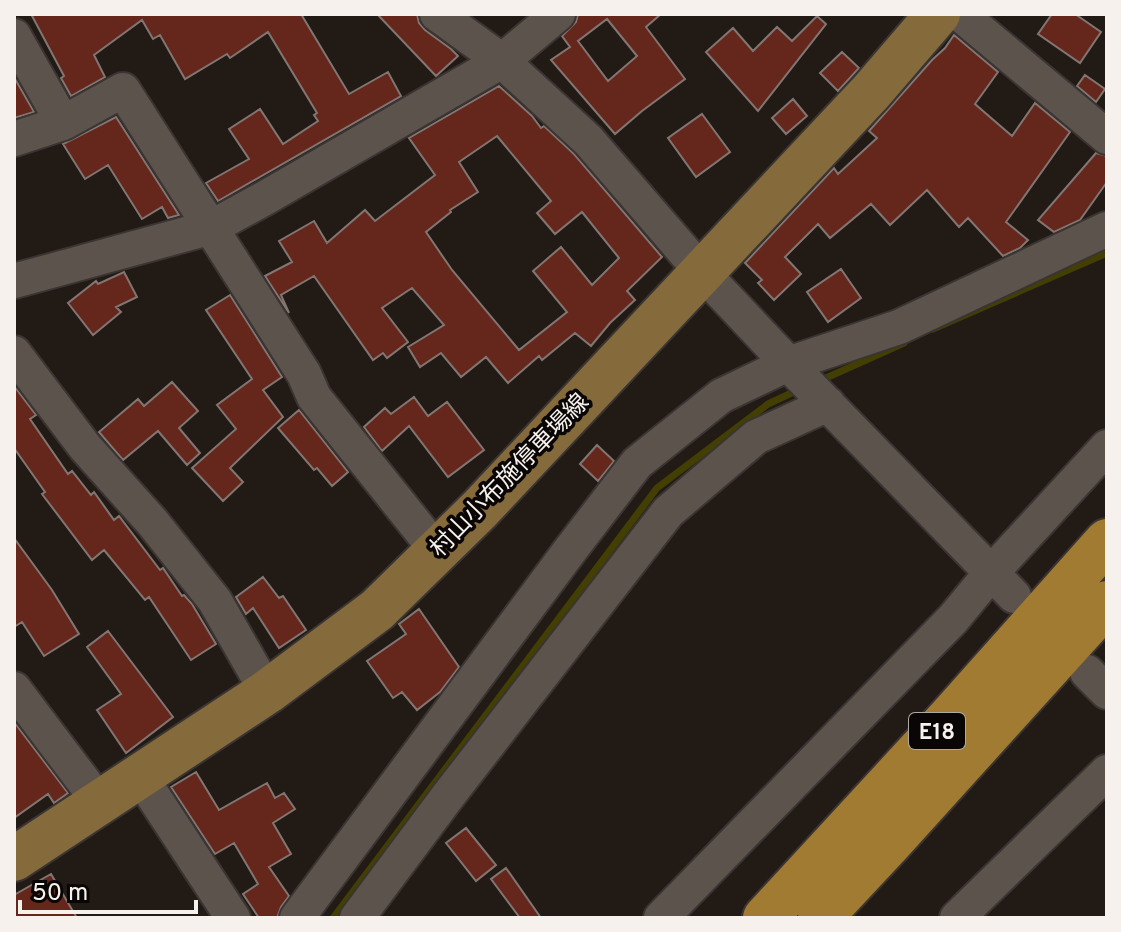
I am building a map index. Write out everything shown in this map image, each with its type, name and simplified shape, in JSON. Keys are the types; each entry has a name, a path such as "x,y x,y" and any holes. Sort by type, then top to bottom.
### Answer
{"highway":[{"name":"E18","path":"765,918 1107,541"},
{"name":"E18","path":"820,918 1107,603"}],"main road":[{"name":"村山小布施停車場線","path":"14,859 267,692 377,610 490,497 871,92 938,14"}],"street":[{"path":"437,14 502,61 588,140 701,271 1003,584"},
{"path":"14,281 212,227 502,61 558,14"},
{"path":"960,14 1107,137"},
{"path":"14,36 63,123"},
{"path":"14,139 63,123 123,90 304,374 314,397 437,551"},
{"path":"297,918 637,463 721,396 899,327 1107,229"},
{"path":"14,353 85,447 153,523 215,601 267,692"},
{"path":"357,918 668,512 756,437 825,401"},
{"path":"661,918 953,619 1003,584 1107,447"},
{"path":"14,689 100,803"},
{"path":"957,918 1107,772"},
{"path":"140,776 223,914"}],"building":[{"path":"31,14 301,14 349,94 388,72 401,96 218,201 206,183 249,159 229,129 260,109 283,144 318,121 314,115 317,113 268,32 230,58 227,54 185,79 160,35 153,39 142,20 94,55 105,77 71,96 61,78 64,76"},
{"path":"377,14 417,14 425,30 458,56 436,76"},
{"path":"578,14 661,14 646,27 685,79 615,134 551,60 570,47 562,36 576,22","holes":["607,19 637,56 608,81 578,41"]},
{"path":"1052,14 1075,14 1101,32 1080,63 1038,34"},
{"path":"817,16 826,24 758,111 706,52 733,28 753,51 777,27 792,41"},
{"path":"954,35 998,72 975,104 1012,136 1035,103 1070,132 1006,222 1028,240 1020,248 1003,256 968,218 959,227 927,190 890,225 871,204 830,238 818,224 785,257 801,274 774,300 758,283 762,280 745,263 834,168 838,174 877,138 869,131"},
{"path":"842,52 859,68 838,91 820,73"},
{"path":"1085,75 1105,89 1096,102 1077,86"},
{"path":"14,77 34,112 14,118"},
{"path":"499,86 541,128 544,126 574,154 662,257 627,291 635,300 591,346 575,333 542,360 539,356 508,383 486,357 461,377 441,353 420,367 408,347 444,325 412,288 382,308 408,342 387,358 383,353 373,360 314,276 281,295 289,313 265,276 292,262 279,241 314,221 327,243 365,210 375,221 435,175 409,138","holes":["497,136 551,201 537,213 555,234 582,212 619,258 592,285 561,247 533,271 567,312 519,350 452,270 426,232 450,210 478,192 459,162"]},
{"path":"793,99 807,116 786,134 772,118"},
{"path":"702,114 730,152 696,177 668,138"},
{"path":"116,117 179,215 168,218 162,207 142,219 108,165 85,179 63,144"},
{"path":"1096,153 1107,156 1107,182 1080,220 1054,232 1038,220"},
{"path":"841,269 861,298 828,322 807,292"},
{"path":"124,272 137,297 116,307 121,312 93,335 68,303 96,281 98,284"},
{"path":"230,295 282,377 263,390 283,417 230,468 243,482 223,501 192,468 236,429 217,405 252,379 206,310"},
{"path":"172,382 198,411 179,428 200,453 187,465 158,431 123,460 99,432 138,399 144,406"},
{"path":"14,386 36,415 30,419 68,474 72,471 91,495 94,492 114,520 119,516 160,570 163,568 182,596 192,604 216,644 191,660 149,597 145,600 104,550 92,560 42,494 45,492 14,448"},
{"path":"414,397 428,416 447,402 484,450 448,477 409,426 382,451 364,427 385,408 391,414"},
{"path":"299,410 348,472 332,486 278,428"},
{"path":"597,445 614,461 598,481 580,464"},
{"path":"14,538 79,634 44,656 22,622 14,627"},
{"path":"263,577 279,598 283,596 306,630 279,648 253,608 246,614 236,597"},
{"path":"419,609 459,667 440,692 417,710 402,692 393,698 367,661 406,634 399,624"},
{"path":"108,631 173,717 126,753 97,710 121,694 87,647"},
{"path":"14,722 68,793 54,803 48,794 14,818"},
{"path":"196,772 219,810 267,783 275,798 284,793 295,809 273,823 291,854 269,867 289,896 277,918 259,918 243,894 258,884 234,843 215,854 171,787"},
{"path":"466,828 496,865 476,881 446,843"},
{"path":"506,868 541,918 520,918 491,879"},
{"path":"51,874 77,918 14,918 14,895"}],"waterway":[{"path":"933,329 1107,253"},
{"path":"817,382 904,343"},
{"path":"333,918 657,488 768,404 798,390"}]}
